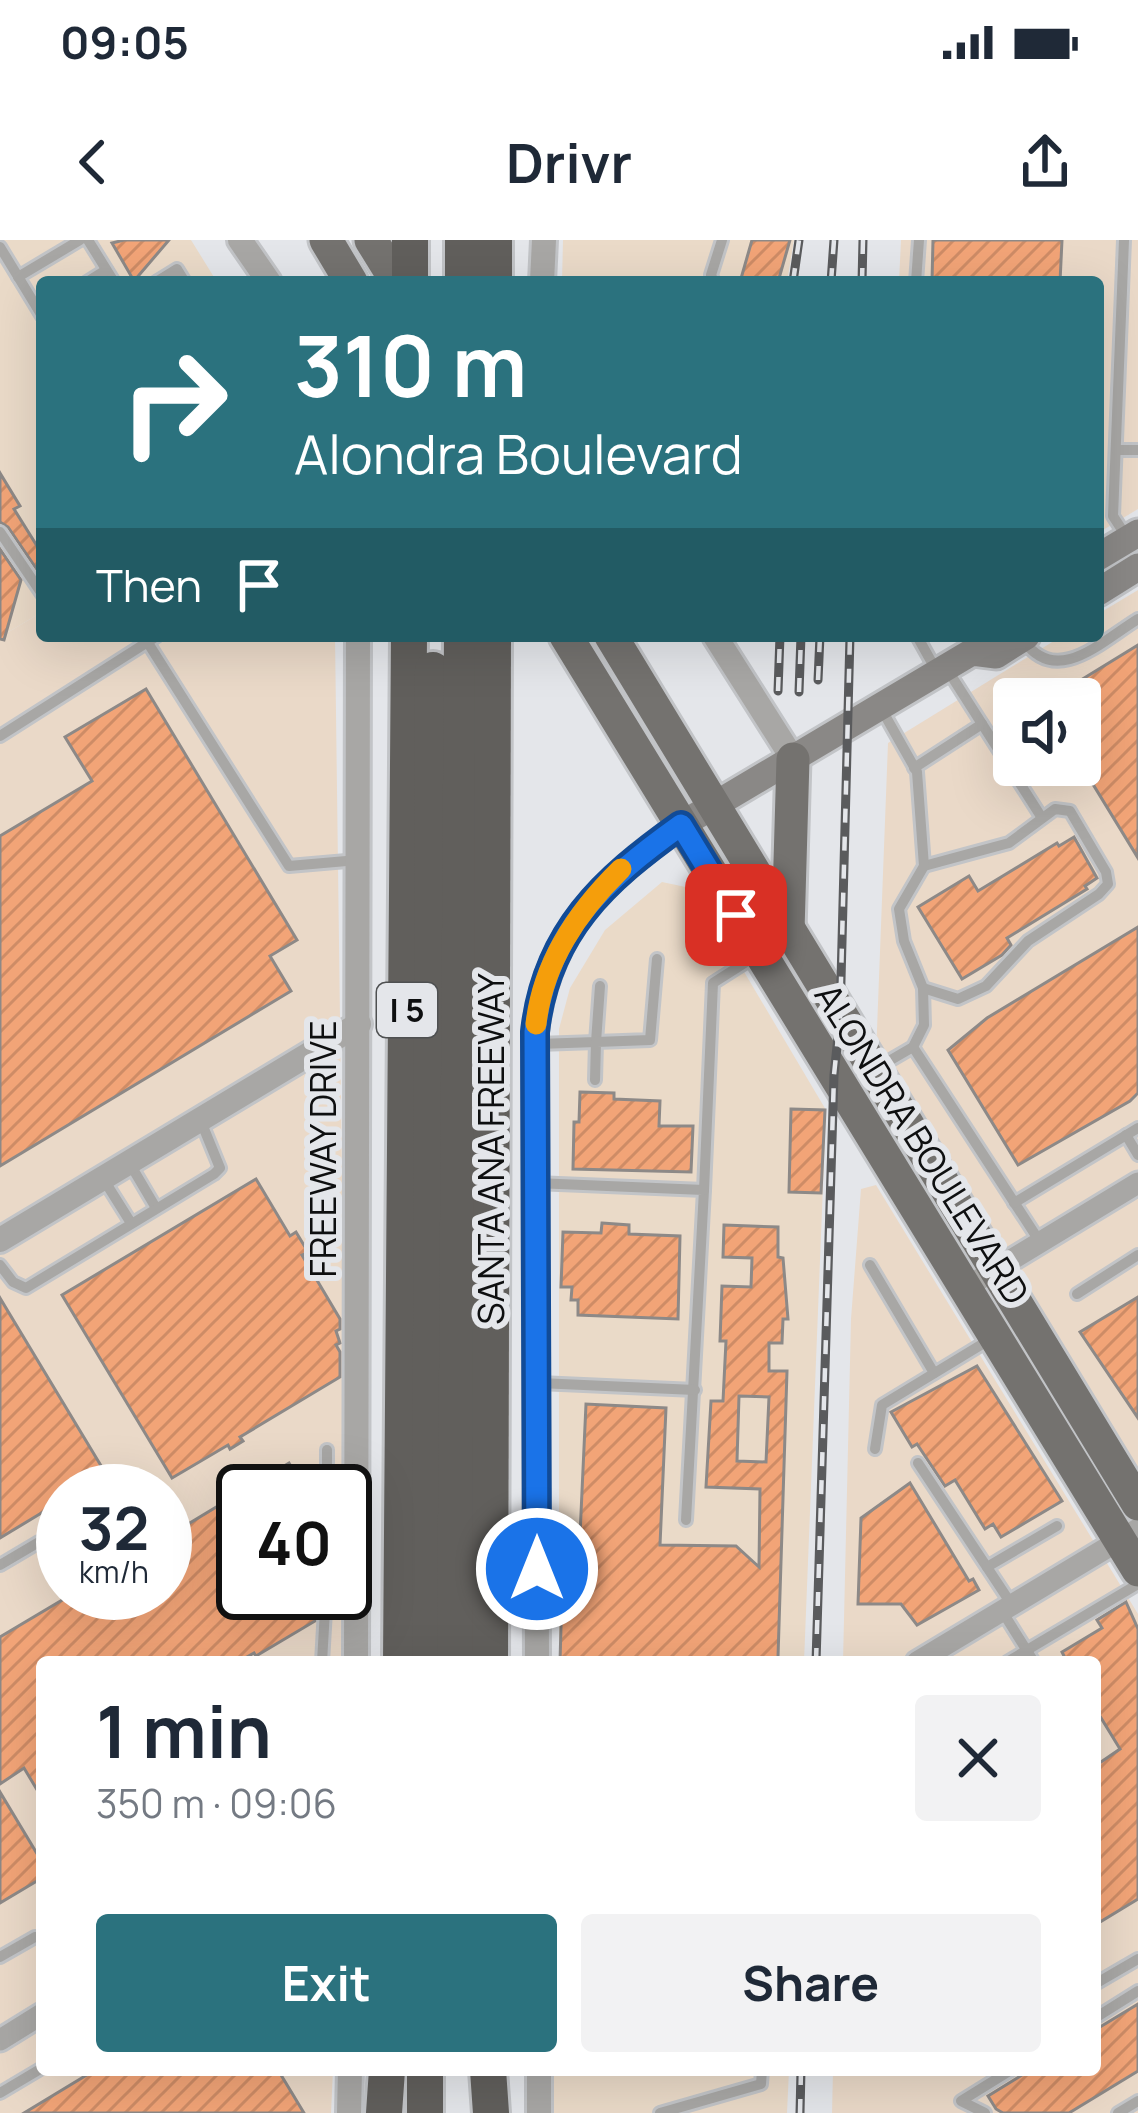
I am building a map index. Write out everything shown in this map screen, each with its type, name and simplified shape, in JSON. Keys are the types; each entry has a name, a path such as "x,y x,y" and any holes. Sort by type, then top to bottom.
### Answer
{"highway":[{"path":"410,240 410,276"},
{"path":"434,240 434,276"},
{"path":"463,240 463,276"},
{"path":"494,240 494,276"},
{"name":"I 5","path":"401,1656 409,642"},
{"path":"430,1656 433,642"},
{"path":"455,1656 462,642"},
{"name":"SANTA ANA FREEWAY","path":"490,1656 493,642"},
{"path":"384,2113 387,2076"},
{"path":"396,2076 396,2113"},
{"path":"424,2113 425,2076"},
{"path":"448,2113 449,2076"},
{"path":"480,2113 483,2076"},
{"path":"485,2076 491,2113"}],"main road":[{"path":"326,240 347,276"},
{"path":"371,240 393,276"},
{"path":"1104,553 1133,536"},
{"path":"1104,588 1138,567"},
{"name":"ALONDRA BOULEVARD","path":"570,642 994,1337 1129,1535 1138,1570"},
{"name":"ALONDRA BOULEVARD","path":"614,642 1138,1504"},
{"path":"681,825 942,670 975,644 996,655 1016,642"},
{"path":"788,933 793,759"}],"street":[{"path":"241,240 265,276"},
{"path":"542,276 544,240"},
{"name":"FREEWAY DRIVE","path":"356,1656 358,642"},
{"path":"719,642 793,759"},
{"path":"537,1656 538,1004 546,974 575,922 620,870 681,825"},
{"path":"0,1240 359,1024"},
{"path":"965,1288 1138,1184"},
{"path":"927,1656 1129,1535"},
{"path":"0,2040 36,2018"},
{"path":"349,2113 350,2076"},
{"path":"539,2076 539,2113"}],"lane":[{"path":"18,277 84,240 110,276"},
{"path":"711,276 722,240"},
{"path":"916,276 919,240"},
{"path":"1124,240 1113,516 1133,536"},
{"path":"0,247 36,304"},
{"path":"96,276 106,270"},
{"path":"1116,450 1138,450"},
{"path":"0,532 36,585"},
{"path":"1104,640 1138,619"},
{"path":"0,736 147,642"},
{"path":"154,642 289,866 358,860"},
{"path":"921,642 982,724 1042,818"},
{"path":"1027,642 1035,656 1052,664 1073,659 1101,642"},
{"path":"873,1070 913,1046 924,1025 923,988 904,940 899,909 924,866 914,767 880,707"},
{"path":"914,767 982,724"},
{"path":"923,988 958,999 986,986 1028,941 1108,884 1106,872 1070,811 1055,808 1009,842 924,866"},
{"path":"686,1520 713,983 759,953"},
{"path":"535,1044 650,1040 657,959"},
{"path":"595,1080 600,986"},
{"path":"913,1046 1040,1242"},
{"path":"0,1265 13,1282 26,1288 220,1168 200,1119"},
{"path":"1014,1203 1138,1128"},
{"path":"1126,1135 1138,1155"},
{"path":"128,1162 156,1208"},
{"path":"103,1178 131,1223"},
{"path":"535,1183 704,1190"},
{"path":"1077,1294 1138,1255"},
{"path":"870,1265 934,1373"},
{"path":"875,1449 882,1405 994,1337"},
{"path":"536,1383 695,1390"},
{"path":"327,1450 327,1464"},
{"path":"918,1463 987,1567 1030,1656 1138,1584"},
{"path":"987,1567 1057,1526"},
{"path":"0,1565 36,1543"},
{"path":"322,1656 324,1620"},
{"path":"0,1957 36,1937"},
{"path":"1101,1981 1138,1959"},
{"path":"1101,2014 1138,1991"},
{"path":"0,2093 36,2072"},
{"path":"660,2113 761,2084 762,2076"},
{"path":"985,2113 961,2101 1001,2076"},
{"path":"1118,2113 1138,2101"}],"shaded area":[{"path":"0,240 191,240 213,276 36,276 36,616 0,637"},
{"path":"563,240 794,240 788,276 562,276"},
{"path":"901,240 1138,240 1138,509 1104,529 1104,276 899,276"},
{"path":"1138,590 1138,1479 876,1056 888,743 993,678 993,786 1101,786 1101,678 994,678 1052,642 1104,642 1104,610"},
{"path":"36,616 36,642 335,642 343,1464 216,1464 216,1620 342,1620 341,1656 36,1656 36,2076 333,2076 331,2113 0,2113 0,637"},
{"path":"662,882 695,889 826,1110 804,1656 559,1656 559,1029 570,988 605,930"},
{"path":"876,1185 1138,1614 1138,2113 832,2113 833,2076 1101,2076 1101,1656 843,1656 851,1319 861,1189"},
{"path":"553,2076 789,2076 787,2113 553,2113"}],"building":[{"path":"169,240 138,276 131,276 112,243"},
{"path":"752,240 790,240 780,276 742,276"},
{"path":"933,240 1062,240 1060,276 932,276"},
{"path":"0,473 20,506 14,509 36,544 36,568 8,527 0,522"},
{"path":"0,549 21,580 4,640 0,639"},
{"path":"1138,645 1138,858 1094,786 1101,786 1101,678 1084,678"},
{"path":"146,689 297,940 270,956 291,991 0,1166 0,836 92,781 65,737"},
{"path":"1074,837 1097,878 1087,889 1007,938 1011,945 1002,955 962,979 918,907 969,876 978,891"},
{"path":"1138,927 1138,1093 1018,1165 948,1050 987,1018"},
{"path":"580,1092 660,1101 659,1126 693,1126 691,1172 573,1169"},
{"path":"791,1109 825,1110 821,1193 789,1192"},
{"path":"256,1179 290,1236 296,1232 308,1252 302,1255 340,1319 336,1331 340,1343 336,1345 340,1377 240,1437 243,1441 230,1449 228,1445 192,1466 164,1464 62,1295"},
{"path":"602,1223 629,1225 629,1234 680,1236 678,1319 578,1315 578,1300 571,1300 572,1287 561,1287 563,1232 601,1233"},
{"path":"724,1225 778,1227 778,1257 783,1258 788,1319 783,1319 782,1343 769,1343 769,1371 787,1371 778,1656 560,1656 563,1556 579,1557 586,1404 666,1408 660,1545 736,1546 759,1567 760,1489 706,1487 711,1401 723,1401 722,1286 751,1287 752,1258 723,1257","holes":["739,1396 769,1397 766,1462 737,1461"]},
{"path":"1138,1297 1138,1418 1080,1332"},
{"path":"0,1298 100,1464 36,1464 36,1516 0,1538"},
{"path":"977,1366 1062,1501 1001,1537 993,1524 985,1529 955,1480 945,1486 917,1444 912,1447 891,1412"},
{"path":"910,1483 979,1590 917,1625 901,1604 858,1604 861,1518"},
{"path":"216,1507 216,1620 315,1620 256,1656 36,1656 36,1788 24,1768 0,1784 0,1637 36,1616 36,1620 192,1620 192,1522"},
{"path":"1126,1602 1138,1629 1138,1899 1101,1921 1101,1762 1120,1749 1101,1718 1101,1656 1064,1656 1062,1652 1102,1628 1097,1620"},
{"path":"0,1792 36,1852 36,1882 0,1903"},
{"path":"1138,2004 1138,2071 1069,2113 1003,2113 996,2109 988,2096 1020,2076 1101,2076 1101,2026"},
{"path":"85,2076 282,2076 304,2113 24,2113"}],"railway":[{"path":"794,276 799,240"},
{"path":"831,276 834,240"},
{"path":"862,276 863,240"},
{"path":"778,691 780,642"},
{"path":"799,692 801,642"},
{"path":"818,680 820,642"},
{"path":"816,1656 850,642"},
{"path":"800,2113 801,2076"}],"slow traffic":[{"path":"536,1024 546,974 557,949 596,894 621,869"}],"route":[{"path":"537,1569 535,1032 546,974 557,949 596,894 633,859 681,825 736,915"}]}
